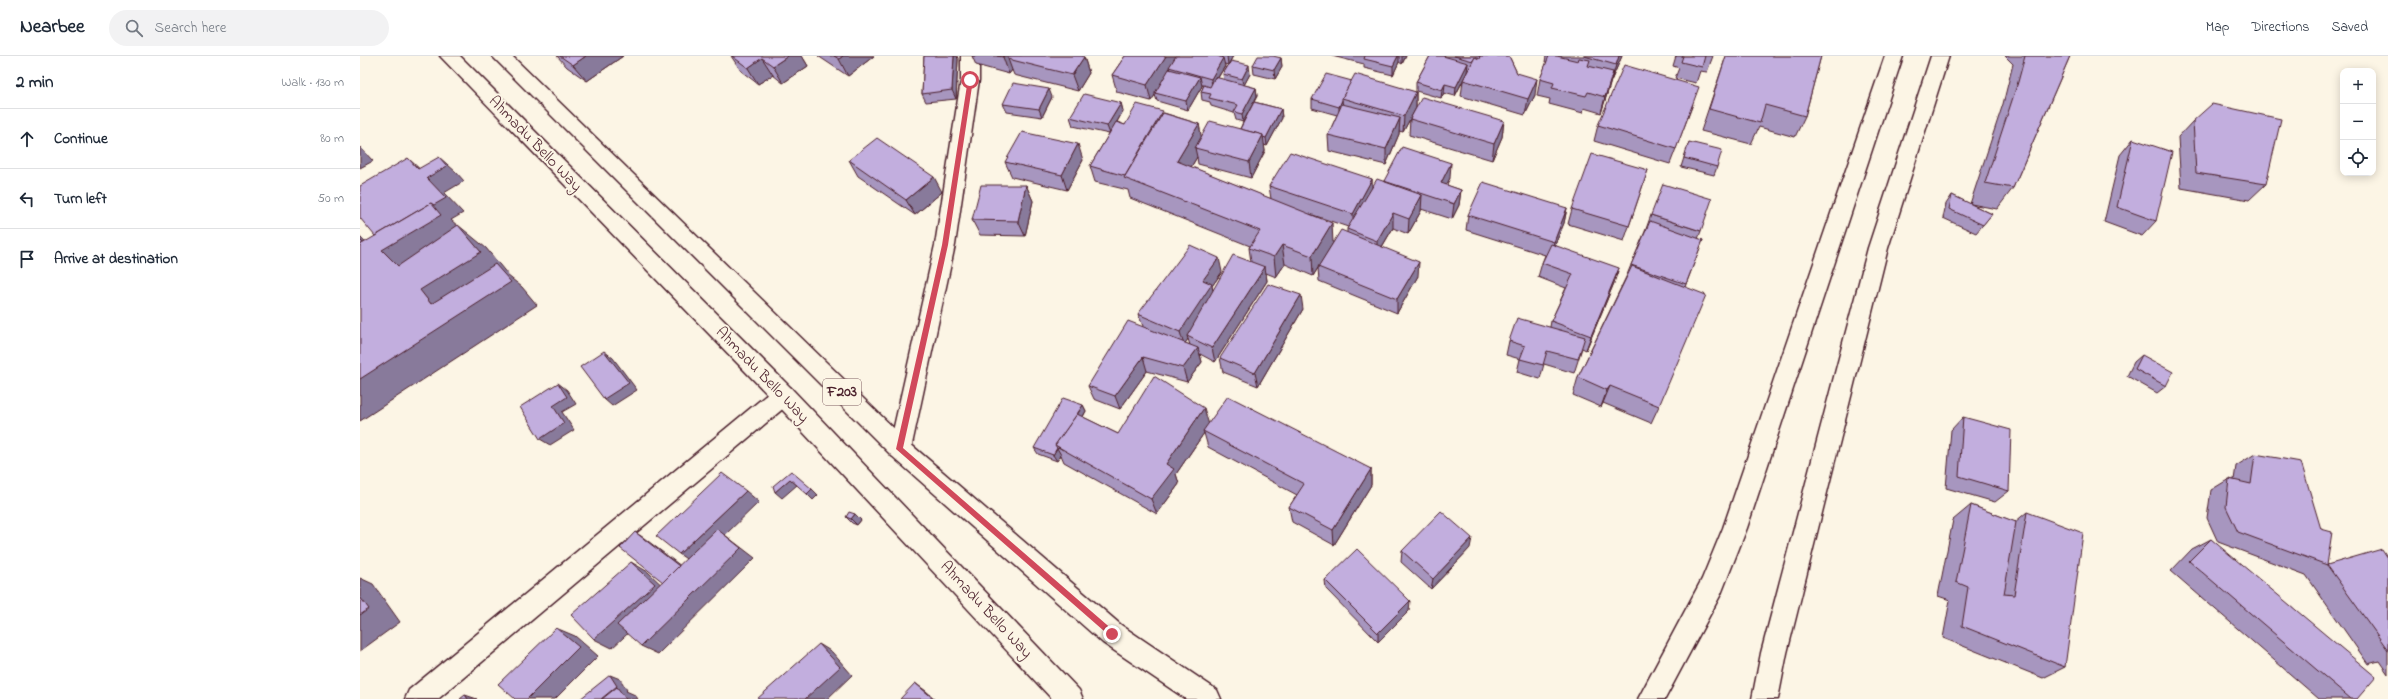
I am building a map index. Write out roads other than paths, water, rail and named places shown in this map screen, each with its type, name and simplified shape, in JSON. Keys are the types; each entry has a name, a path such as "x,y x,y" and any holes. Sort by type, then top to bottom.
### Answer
{"main road":[{"name":"Ahmadu Bello Way","path":"449,56 783,395 1070,699"},
{"name":"F203","path":"502,56 900,449 1112,634 1208,699"},
{"path":"900,449 945,245 970,80 970,56"},
{"path":"1652,699 1712,586 1735,528 1894,56"},
{"path":"1765,699 1774,653 1878,248 1940,56"},
{"path":"418,699 783,395"}]}
